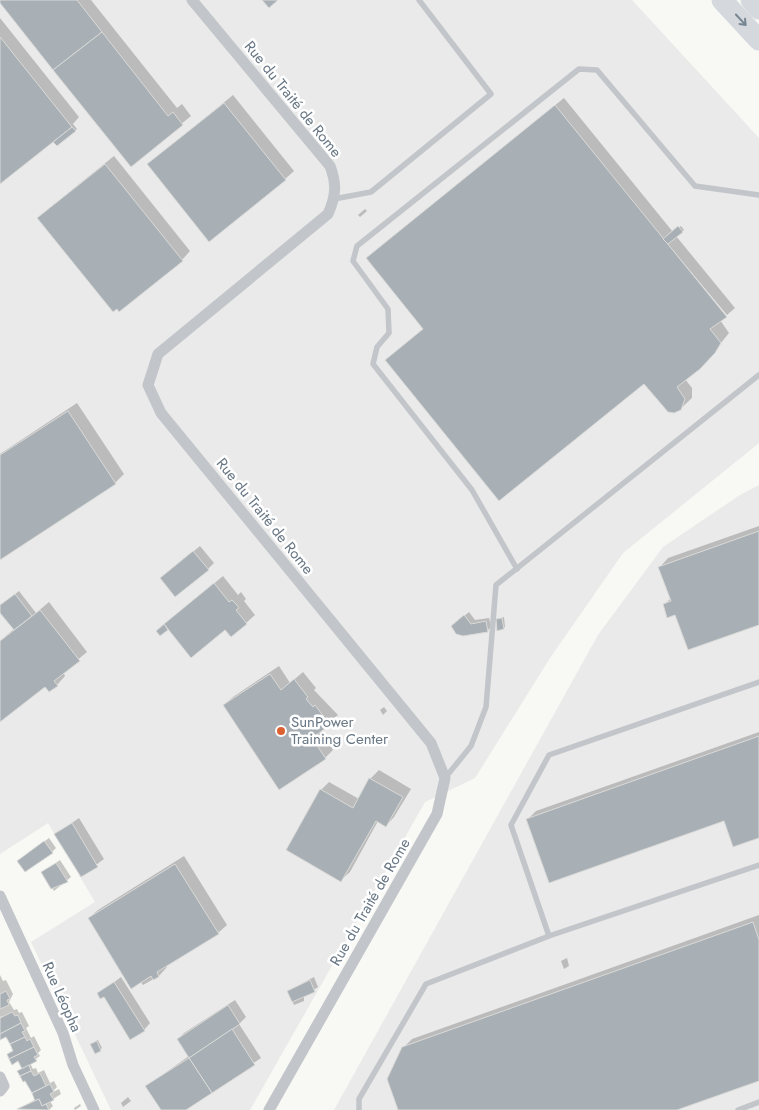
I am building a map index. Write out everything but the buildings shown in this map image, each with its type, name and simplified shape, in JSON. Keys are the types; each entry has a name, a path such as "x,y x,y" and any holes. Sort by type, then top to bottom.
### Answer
{"highway":[{"path":"722,0 759,40"},
{"path":"751,0 759,9"}],"street":[{"name":"Rue du Traité de Rome","path":"192,0 330,166 336,182 334,199 328,214 158,354 148,384 161,413 431,743 445,778 437,814 269,1110"},
{"name":"Rue Léopha","path":"2,904 63,1033 73,1065 94,1110"},
{"path":"0,1077 4,1086 0,1091"}],"lane":[{"path":"334,199 371,192 491,94 419,0"},
{"path":"517,569 472,490 373,364 377,348 389,333 388,309 353,261 357,246 579,69 597,70 695,186 759,196"},
{"path":"445,778 471,746 486,707 496,585 759,375"},
{"path":"549,936 510,825 549,755 759,682"},
{"path":"359,1110 359,1099 426,984 549,936 759,865"},
{"path":"738,1110 759,1102"}],"shaded area":[{"path":"0,0 632,0 759,138 759,443 623,553 550,658 475,778 425,802 250,1110 111,1110 31,942 95,902 48,823 0,854"},
{"path":"759,485 759,1110 334,1110 598,635 663,547 740,495"}],"place":[{"name":"SunPower Training Center","path":"281,731"}]}
